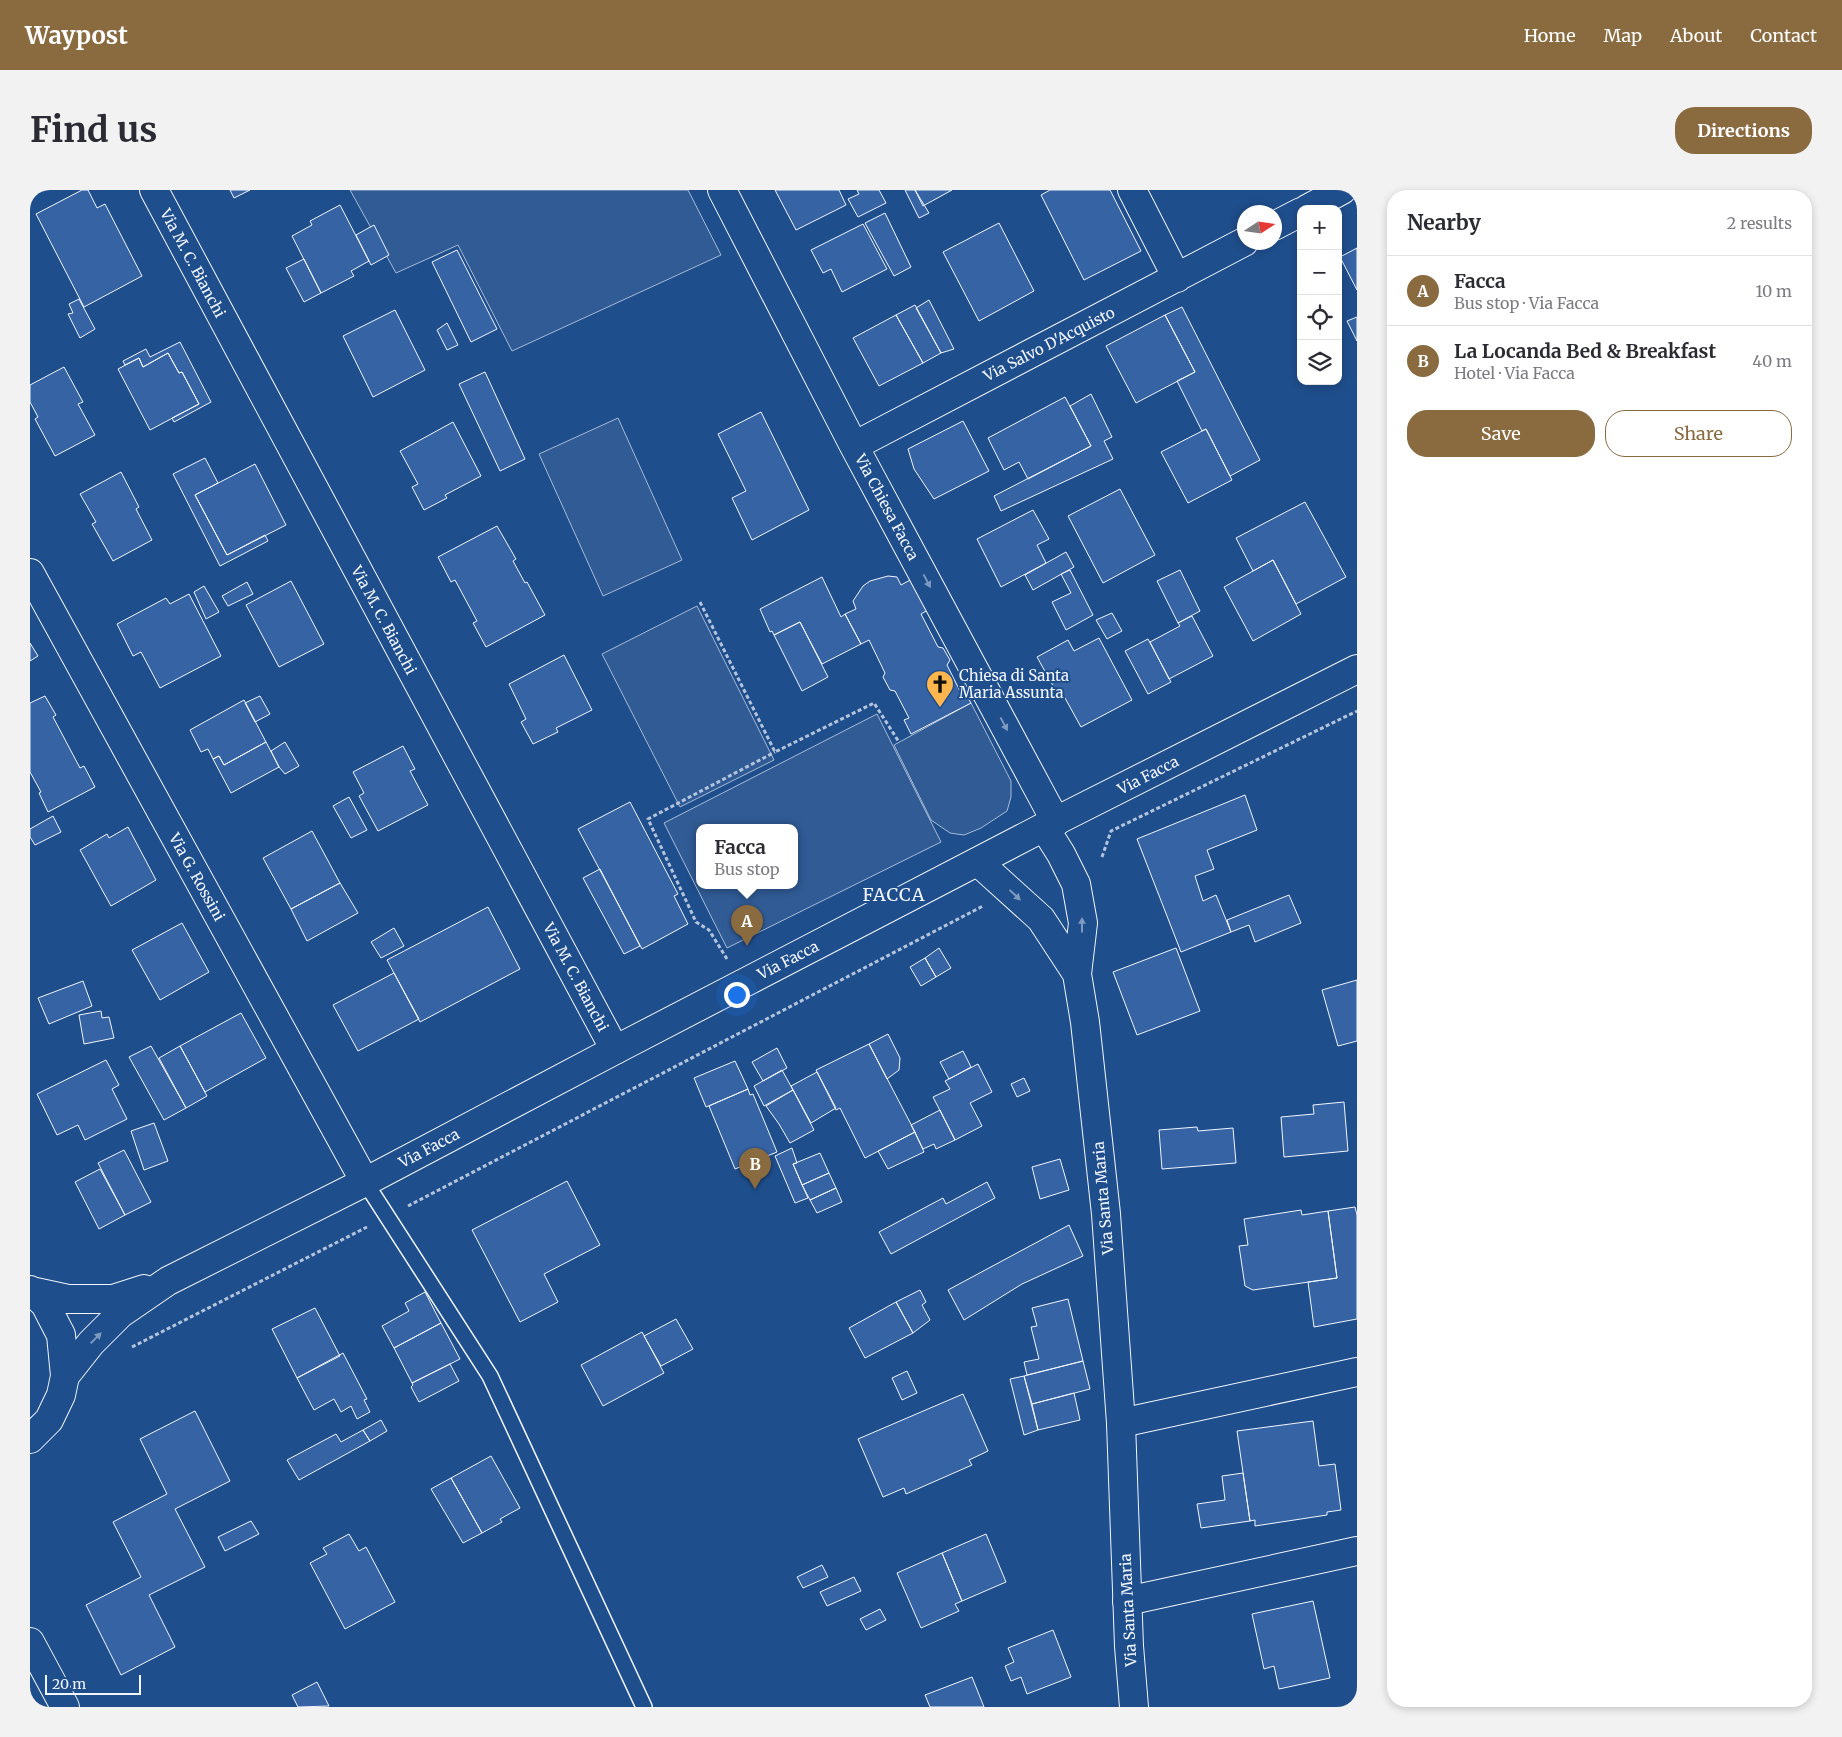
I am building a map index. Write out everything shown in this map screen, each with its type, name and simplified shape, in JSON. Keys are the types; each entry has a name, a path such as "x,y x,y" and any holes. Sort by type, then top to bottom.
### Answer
{"street":[{"name":"Via M. C. Bianchi","path":"154,190 615,1050"},
{"name":"Via Chiesa Facca","path":"722,190 1050,824"},
{"path":"1132,190 1177,278"},
{"path":"1314,205 1342,190"},
{"path":"1282,222 1297,214"},
{"name":"Via Salvo D'Acquisto","path":"854,446 1237,246"},
{"name":"Via G. Rossini","path":"30,573 364,1182"},
{"name":"Via Facca","path":"65,1376 91,1343 120,1314 168,1281 364,1182 1050,824 1357,670"},
{"name":"Via Santa Maria","path":"1050,824 1061,854 1076,884 1083,923 1078,974 1106,1214 1121,1423 1127,1601 1134,1707"},
{"name":"Via Santa Maria","path":"978,862 1041,919 1078,974"},
{"name":"Via Facca","path":"30,1290 68,1299 113,1299 168,1281"},
{"path":"30,1290 45,1304 61,1335 65,1376 61,1395 49,1420 30,1440"},
{"path":"1121,1423 1357,1372"},
{"path":"1127,1601 1357,1551"},
{"path":"30,1642 65,1707"}],"lane":[{"path":"364,1182 490,1376 644,1707"}],"path":[{"path":"700,602 775,752"},
{"path":"730,963 709,930 696,922 648,819 775,752 874,703 899,742"},
{"path":"1102,857 1111,831 1357,711"},
{"path":"135,1345 387,1217 987,904"}],"shaded area":[{"path":"350,190 688,190 721,255 512,351 458,245 396,273"},
{"path":"618,418 682,560 603,596 539,454"},
{"path":"697,606 774,760 680,807 602,654"},
{"path":"971,703 1011,781 1011,797 1007,811 981,828 964,835 950,833 931,820 894,745"},
{"path":"877,714 941,842 727,948 697,889 798,889 798,824 696,824 696,886 664,823"}],"building":[{"path":"82,190 88,190 97,208 105,204 142,276 84,307 36,214"},
{"path":"230,190 250,190 234,198"},
{"path":"775,190 839,190 846,205 796,230"},
{"path":"857,190 879,190 886,203 858,217 848,199 859,194"},
{"path":"905,190 915,190 929,213 919,218"},
{"path":"915,190 952,190 923,206"},
{"path":"1050,190 1110,190 1141,251 1084,280 1041,195"},
{"path":"340,205 369,261 351,271 354,276 321,293 292,236 312,225 310,221"},
{"path":"885,213 911,267 894,276 865,223"},
{"path":"999,223 1034,291 979,321 943,252"},
{"path":"863,224 887,269 842,292 831,269 823,273 811,250"},
{"path":"374,225 389,255 371,265 356,235"},
{"path":"1357,248 1357,290 1342,261 1342,256"},
{"path":"457,250 497,329 471,342 432,262"},
{"path":"304,259 321,293 304,302 286,268"},
{"path":"79,299 95,329 80,338 68,314 73,313 69,304"},
{"path":"929,300 954,349 941,353 916,308"},
{"path":"915,305 941,353 923,363 896,315"},
{"path":"1182,307 1260,460 1230,476 1206,429 1202,431 1177,381 1195,372 1165,315"},
{"path":"395,310 425,370 373,397 343,336"},
{"path":"896,315 923,363 879,386 853,338"},
{"path":"1165,315 1195,372 1136,403 1106,346"},
{"path":"1357,317 1357,341 1347,321"},
{"path":"447,323 458,345 447,350 437,330"},
{"path":"180,342 211,402 174,422 172,418 199,404 182,372 179,373 168,353 143,367 139,358 125,365 123,361 146,349 150,357"},
{"path":"168,353 179,373 182,372 199,404 150,430 118,369 139,358 143,367"},
{"path":"64,367 83,402 78,404 95,435 55,456 35,419 38,417 30,402 30,385"},
{"path":"485,372 525,459 500,471 459,384"},
{"path":"1091,394 1112,437 1104,441 1113,459 1001,511 994,496 1091,446 1070,406"},
{"path":"1065,397 1091,446 1028,479 1019,462 1004,470 988,438"},
{"path":"761,412 809,510 752,540 732,498 746,491 718,434"},
{"path":"963,421 989,471 934,499 914,469 908,449"},
{"path":"453,422 481,476 445,495 447,498 424,510 412,487 418,484 400,451"},
{"path":"1206,429 1232,480 1188,503 1161,452"},
{"path":"205,458 218,483 195,495 227,555 265,535 268,541 220,566 173,474"},
{"path":"255,464 286,525 227,555 195,495"},
{"path":"121,472 139,507 136,509 152,540 113,561 92,524 96,522 80,494"},
{"path":"1120,489 1155,555 1103,583 1068,516"},
{"path":"1305,502 1346,577 1296,604 1273,560 1253,571 1236,538"},
{"path":"1033,510 1049,539 1037,545 1046,563 1001,587 977,539"},
{"path":"497,526 516,559 513,561 545,615 486,647 473,623 477,621 455,580 451,582 438,557"},
{"path":"1066,552 1074,567 1033,590 1025,575"},
{"path":"1273,560 1301,614 1253,641 1224,587"},
{"path":"1070,570 1093,615 1066,630 1052,602 1071,593 1061,574"},
{"path":"1180,570 1200,611 1178,623 1157,581"},
{"path":"888,576 897,577 901,585 912,579 928,610 921,614 938,647 943,648 950,660 947,665 960,691 963,689 971,703 911,734 904,720 909,718 895,691 890,690 883,677 885,673 869,640 861,644 845,614 856,609 853,601 863,586 870,581"},
{"path":"822,577 841,617 845,614 861,644 822,664 800,622 774,635 772,631 770,632 760,609"},
{"path":"291,581 324,644 279,667 246,605"},
{"path":"247,582 253,594 228,606 222,596"},
{"path":"204,586 219,612 206,619 194,592"},
{"path":"189,594 221,656 160,688 141,652 133,656 117,624 166,598 170,604"},
{"path":"1112,613 1122,631 1107,639 1096,620"},
{"path":"1192,616 1213,656 1169,679 1150,642 1180,626 1178,623"},
{"path":"800,622 828,677 802,691 774,635"},
{"path":"1099,638 1132,700 1081,727 1060,689 1056,691 1037,657 1068,640 1074,651"},
{"path":"1148,639 1171,682 1148,694 1125,651"},
{"path":"30,643 38,656 30,661"},
{"path":"564,655 592,710 556,728 558,732 533,744 521,722 526,719 509,684"},
{"path":"45,696 56,715 53,717 80,768 84,766 95,787 48,812 39,793 41,792 30,772 30,703"},
{"path":"260,696 270,714 255,722 245,703"},
{"path":"244,700 266,742 224,765 219,756 213,759 208,749 201,752 190,730"},
{"path":"266,742 279,767 231,793 213,759 219,756 224,765"},
{"path":"285,742 299,766 285,774 271,751"},
{"path":"403,746 415,769 410,771 428,805 378,831 359,796 364,793 353,772"},
{"path":"1245,795 1257,830 1207,850 1214,869 1195,876 1203,901 1216,895 1231,932 1181,952 1137,839"},
{"path":"349,797 367,830 351,838 333,806"},
{"path":"630,802 678,894 674,896 688,924 642,949 578,829"},
{"path":"53,816 61,832 35,845 30,837 30,829"},
{"path":"128,827 156,880 111,906 80,850 107,834 109,838"},
{"path":"312,831 340,883 291,909 263,858"},
{"path":"600,869 640,946 624,954 583,878"},
{"path":"340,883 358,913 307,941 291,909"},
{"path":"1289,895 1301,923 1255,942 1249,925 1231,932 1227,920"},
{"path":"488,907 520,969 420,1022 387,960"},
{"path":"182,923 209,972 160,1000 132,950"},
{"path":"394,928 404,946 381,958 371,942"},
{"path":"939,948 951,968 936,977 925,958"},
{"path":"1176,948 1200,1011 1137,1035 1113,972"},
{"path":"925,958 936,977 921,986 910,967"},
{"path":"394,973 419,1019 358,1051 333,1005"},
{"path":"1357,980 1357,1041 1338,1046 1322,990"},
{"path":"83,981 92,1006 49,1024 38,998"},
{"path":"101,1011 102,1018 109,1017 114,1038 84,1044 79,1015"},
{"path":"241,1013 266,1058 205,1092 180,1046"},
{"path":"888,1034 900,1058 899,1070 887,1079 869,1044"},
{"path":"869,1044 915,1132 865,1158 840,1108 836,1110 816,1070"},
{"path":"151,1046 186,1108 164,1120 129,1057"},
{"path":"180,1046 207,1096 186,1108 159,1058"},
{"path":"777,1048 787,1068 763,1081 752,1062"},
{"path":"963,1051 971,1067 949,1079 940,1062"},
{"path":"106,1060 119,1085 112,1089 127,1119 85,1140 78,1125 57,1135 37,1094"},
{"path":"735,1061 748,1089 706,1107 694,1078"},
{"path":"978,1064 992,1092 970,1103 982,1126 955,1140 933,1097 950,1089 945,1081"},
{"path":"782,1070 793,1090 764,1106 754,1086"},
{"path":"817,1072 836,1108 811,1123 791,1086"},
{"path":"1024,1078 1030,1091 1017,1097 1011,1084"},
{"path":"748,1089 750,1095 753,1094 777,1152 735,1169 709,1106"},
{"path":"793,1090 814,1130 790,1143 766,1106"},
{"path":"1344,1102 1348,1151 1284,1157 1281,1117 1314,1114 1313,1105"},
{"path":"940,1110 955,1140 936,1149 934,1144 923,1149 911,1125"},
{"path":"154,1123 168,1161 144,1170 131,1131"},
{"path":"1197,1127 1198,1131 1233,1128 1236,1163 1162,1169 1159,1130"},
{"path":"915,1132 924,1152 888,1169 878,1151"},
{"path":"792,1148 797,1163 793,1164 808,1198 795,1203 775,1156"},
{"path":"124,1150 151,1202 125,1215 98,1163"},
{"path":"820,1153 829,1173 802,1185 793,1164"},
{"path":"1060,1159 1069,1190 1040,1199 1032,1167"},
{"path":"100,1169 125,1215 99,1229 75,1182"},
{"path":"829,1173 836,1188 810,1200 802,1185"},
{"path":"567,1181 600,1245 544,1274 558,1302 520,1322 472,1230"},
{"path":"987,1182 995,1198 891,1254 879,1232 943,1198 946,1204"},
{"path":"836,1188 842,1202 817,1213 810,1200"},
{"path":"1355,1207 1357,1215 1357,1319 1314,1327 1308,1282 1337,1278 1328,1211"},
{"path":"1301,1210 1302,1215 1328,1211 1337,1278 1253,1290 1245,1286 1239,1246 1248,1245 1244,1219"},
{"path":"1069,1225 1083,1256 1022,1284 964,1320 948,1290"},
{"path":"920,1290 926,1302 922,1305 930,1320 913,1333 896,1302"},
{"path":"425,1292 441,1323 394,1348 382,1326 409,1311 405,1303"},
{"path":"1068,1299 1083,1361 1027,1375 1024,1362 1039,1359 1031,1327 1037,1326 1032,1308"},
{"path":"896,1302 913,1333 865,1358 849,1328"},
{"path":"315,1308 340,1356 297,1378 272,1329"},
{"path":"676,1319 693,1349 661,1366 644,1336"},
{"path":"441,1323 460,1359 412,1383 394,1348"},
{"path":"642,1332 664,1373 603,1406 581,1365"},
{"path":"343,1353 367,1399 364,1400 370,1412 357,1419 351,1406 341,1412 334,1399 314,1410 297,1378"},
{"path":"1083,1361 1090,1389 1032,1404 1024,1376"},
{"path":"450,1364 459,1381 419,1402 411,1387 412,1383"},
{"path":"907,1371 917,1393 902,1400 892,1378"},
{"path":"1024,1376 1038,1430 1024,1435 1010,1379"},
{"path":"1074,1393 1080,1420 1038,1430 1032,1404"},
{"path":"963,1394 988,1451 969,1460 972,1465 906,1494 904,1488 883,1497 858,1439"},
{"path":"195,1411 230,1481 175,1509 205,1567 149,1595 175,1647 121,1675 86,1605 141,1577 113,1522 167,1494 140,1439"},
{"path":"381,1420 387,1431 370,1441 363,1430"},
{"path":"1313,1421 1319,1466 1335,1464 1341,1510 1327,1512 1327,1515 1255,1526 1255,1520 1250,1521 1237,1431"},
{"path":"363,1430 370,1441 299,1480 287,1460 336,1434 341,1442"},
{"path":"491,1456 520,1508 500,1519 502,1522 482,1533 451,1478"},
{"path":"1243,1473 1250,1521 1201,1528 1197,1504 1225,1500 1222,1476"},
{"path":"451,1478 482,1533 463,1543 431,1489"},
{"path":"251,1521 259,1534 225,1551 218,1537"},
{"path":"349,1534 359,1551 366,1547 395,1602 345,1629 310,1563 327,1554 323,1548"},
{"path":"986,1534 1006,1582 962,1601 942,1553"},
{"path":"942,1553 962,1601 955,1604 959,1611 921,1628 897,1573"},
{"path":"822,1565 828,1577 803,1588 797,1577"},
{"path":"854,1577 861,1591 827,1606 820,1592"},
{"path":"1313,1601 1330,1678 1279,1689 1274,1666 1264,1669 1252,1614"},
{"path":"880,1609 886,1620 866,1630 860,1619"},
{"path":"1053,1630 1071,1677 1027,1694 1021,1677 1011,1681 1005,1666 1014,1662 1008,1648"},
{"path":"972,1677 984,1707 930,1707 925,1695"},
{"path":"317,1682 329,1706 298,1707 292,1695"}],"place":[{"name":"Chiesa di Santa Maria Assunta","path":"940,708"},
{"name":"Facca","path":"747,946"},
{"name":"La Locanda Bed & Breakfast","path":"755,1189"}],"district":[{"name":"FACCA","path":"894,894"}]}
